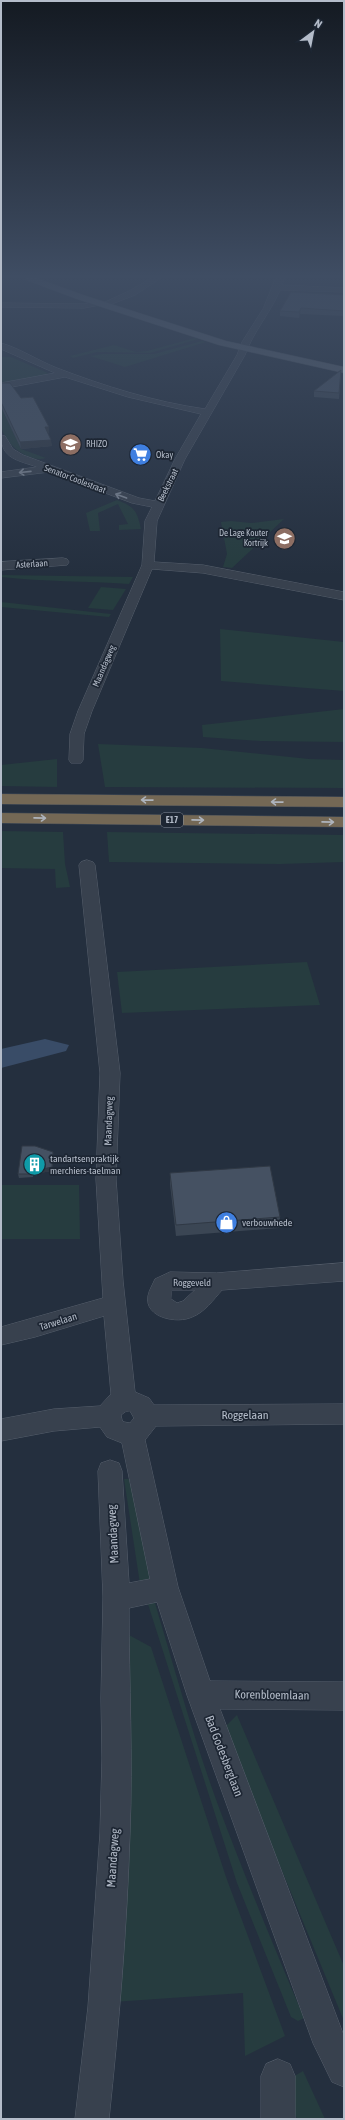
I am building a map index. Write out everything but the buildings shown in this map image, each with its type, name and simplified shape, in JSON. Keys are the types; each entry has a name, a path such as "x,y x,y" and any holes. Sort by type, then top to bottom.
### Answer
{"highway":[{"name":"E17","path":"1,799 344,802"},
{"name":"E17","path":"1,818 344,822"}],"street":[{"path":"1,386 50,377"},
{"path":"76,377 146,398 207,412"},
{"name":"Beekstraat","path":"146,570 150,524 158,505 180,459 228,377"},
{"name":"Senator Coolestraat","path":"1,438 9,451 49,469 136,501 158,505"},
{"path":"1,475 49,469"},
{"name":"Asterlaan","path":"1,566 63,562"},
{"path":"146,570 203,569 344,596"},
{"name":"Maandagweg","path":"76,760 77,734 85,712 99,675 146,570"},
{"name":"Maandagweg","path":"87,865 110,1074 106,1179 114,1304 116,1409"},
{"name":"Roggeveld","path":"216,1282 344,1272"},
{"name":"Tarwelaan","path":"1,1336 35,1328 114,1304"},
{"path":"1,1430 116,1409 137,1403 142,1406 139,1425"},
{"name":"Roggelaan","path":"116,1409 108,1421 115,1430 120,1433 139,1425 344,1414"},
{"name":"Bad Godesberglaan","path":"139,1425 142,1486 165,1587 201,1695 330,2044 344,2070"},
{"name":"Maandagweg","path":"92,2119 104,2007 115,1832 117,1758 115,1698 116,1597 110,1471"},
{"path":"116,1597 141,1594 165,1587"},
{"name":"Korenbloemlaan","path":"201,1695 344,1696"},
{"path":"278,2076 278,2119"}],"green space":[{"path":"1,377 38,377 1,383"},
{"path":"1,407 21,449 46,458 32,458 18,451 12,445 3,433 1,426"},
{"path":"117,500 128,505 134,510 141,529 119,530 119,525 128,524 118,504 98,513 100,531 90,531 86,513"},
{"path":"284,519 232,568 223,567 227,554 221,522 231,521 251,523"},
{"path":"1,575 133,577 129,584 33,580 1,577"},
{"path":"101,587 126,589 113,610 88,608"},
{"path":"1,602 111,614 109,617 1,607"},
{"path":"220,629 344,642 344,691 221,681"},
{"path":"344,709 344,742 260,741 203,737 202,725"},
{"path":"98,744 202,748 309,759 344,760 344,788 105,787"},
{"path":"57,759 57,787 1,786 1,765"},
{"path":"1,831 63,832 65,864 70,887 56,888 55,869 1,868"},
{"path":"107,832 344,835 344,862 280,864 109,862"},
{"path":"307,962 320,1005 122,1013 117,972"},
{"path":"1,1185 79,1185 80,1239 1,1239"},
{"path":"124,1479 129,1479 156,1585 140,1584"},
{"path":"146,1598 155,1603 209,1780 260,1912 304,2018 298,2021 291,2017 237,1883"},
{"path":"129,1635 151,1647 226,1877 285,2036 245,2056 243,1993 113,2002"},
{"path":"237,1715 344,1966 344,2021 228,1740 226,1726"},
{"path":"303,2071 325,2119 297,2119 290,2104 291,2078"}],"water":[{"path":"45,1039 69,1045 66,1051 1,1068 1,1049"}],"place":[{"name":"RHIZO","path":"70,444"},
{"name":"Okay","path":"140,455"},
{"name":"De Lage Kouter Kortrijk","path":"284,538"},
{"name":"tandartsenpraktijk merchiers-taelman","path":"35,1164"},
{"name":"verbouwhede","path":"226,1222"}]}
